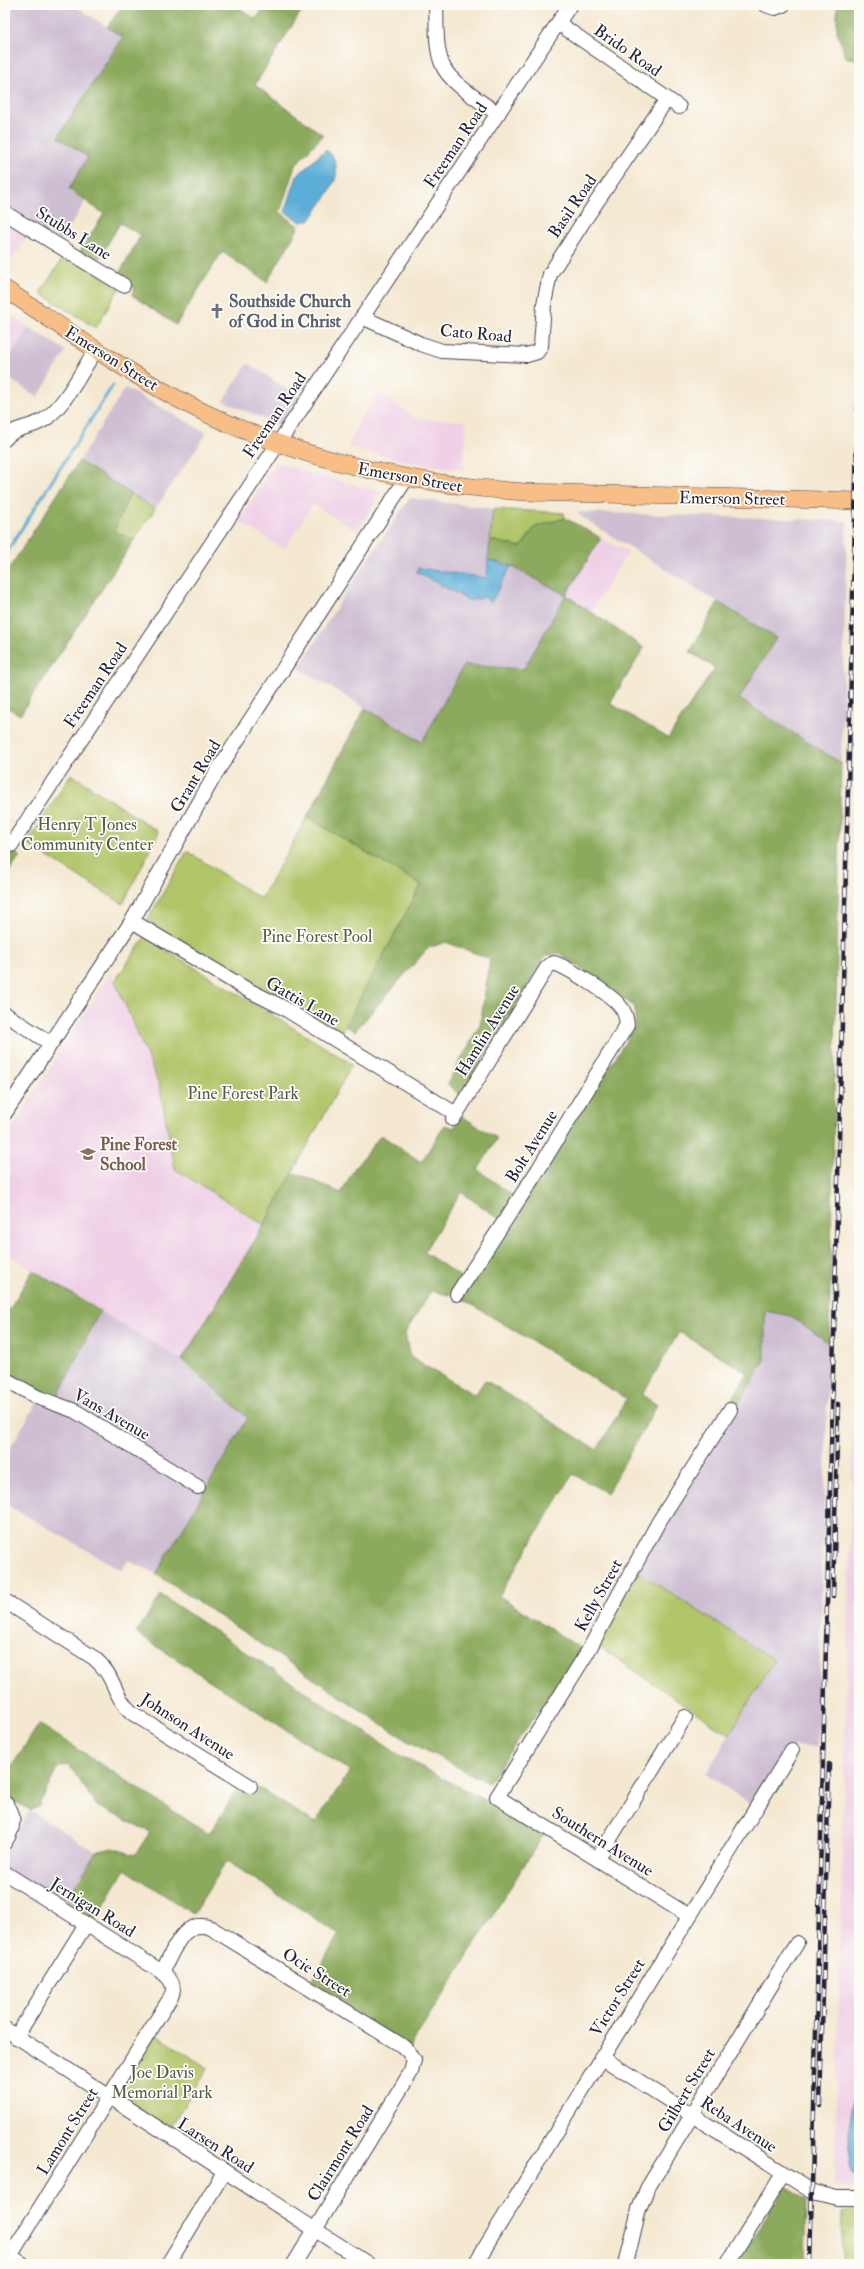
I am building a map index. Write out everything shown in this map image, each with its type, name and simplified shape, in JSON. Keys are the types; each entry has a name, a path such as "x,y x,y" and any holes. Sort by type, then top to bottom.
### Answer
{"main road":[{"name":"Emerson Street","path":"5,289 96,349 176,398 276,444 323,459 406,479 472,488 565,495 859,501"}],"street":[{"path":"436,5 437,42 442,64 455,81 498,114"},
{"name":"Freeman Road","path":"11,845 276,444 570,5"},
{"path":"766,5 775,8 782,6"},
{"name":"Brido Road","path":"558,23 679,107"},
{"name":"Basil Road","path":"541,346 544,304 550,274 583,222 667,99"},
{"name":"Stubbs Lane","path":"5,213 123,285"},
{"name":"Cato Road","path":"362,317 421,344 442,351 527,355 538,352 541,346"},
{"path":"7,433 46,419 56,409 96,349"},
{"name":"Grant Road","path":"5,1113 132,921 216,773 406,479"},
{"name":"Gattis Lane","path":"132,921 248,990 282,1007 454,1117"},
{"name":"Hamlin Avenue","path":"454,1117 548,966 554,963 565,966 619,1004 625,1013"},
{"name":"Bolt Avenue","path":"457,1294 538,1170 627,1025 625,1013"},
{"path":"5,1014 50,1044"},
{"name":"Vans Avenue","path":"5,1379 37,1397 75,1411 198,1487"},
{"name":"Kelly Street","path":"497,1797 587,1653 658,1523 730,1410"},
{"name":"Johnson Avenue","path":"5,1601 106,1667 119,1699 132,1713 250,1786"},
{"path":"598,1858 685,1717"},
{"name":"Victor Street","path":"475,2264 792,1750"},
{"name":"Southern Avenue","path":"497,1797 598,1858 689,1916"},
{"path":"5,1803 13,1815 13,1827 5,1842"},
{"name":"Jernigan Road","path":"5,1873 162,1972"},
{"path":"11,2033 86,1924"},
{"name":"Ocie Street","path":"162,1972 184,1933 196,1925 211,1928 401,2045 408,2051 414,2060"},
{"name":"Gilbert Street","path":"626,2264 639,2209 647,2190 797,1943"},
{"name":"Lamont Street","path":"8,2254 109,2097 173,1992 172,1981 162,1972"},
{"name":"Larsen Road","path":"11,2033 368,2264"},
{"name":"Reba Avenue","path":"601,2058 783,2174 818,2194 837,2198 859,2198"},
{"name":"Clairmont Road","path":"294,2264 411,2072 414,2060"},
{"path":"168,2264 224,2172"},
{"path":"727,2264 783,2174"},
{"path":"8,2254 23,2264"}],"shaded area":[{"path":"5,5 73,5 123,37 58,137 88,157 69,189 85,202 61,241 5,207"},
{"path":"5,217 30,231 5,270"},
{"path":"5,312 29,327 5,364"},
{"path":"29,327 66,351 38,397 5,376 5,364"},
{"path":"248,363 302,399 289,418 281,426 223,401"},
{"path":"125,388 207,433 155,509 79,461"},
{"path":"379,393 416,419 466,421 464,470 404,461 348,447 362,417"},
{"path":"278,462 305,472 382,492 357,531 313,504 284,549 239,521 267,475"},
{"path":"410,498 493,509 487,578 418,568 418,572 484,597 491,602 511,566 566,595 524,669 464,665 422,742 299,668 344,595"},
{"path":"578,512 847,521 841,763 739,699 776,638 580,516"},
{"path":"601,538 628,552 591,611 566,595"},
{"name":"Pine Forest School","path":"111,972 159,1084 175,1169 264,1225 182,1360 5,1253 5,1139"},
{"path":"859,1223 859,1308 856,1308"},
{"path":"856,1308 859,1308 859,2187 834,2186"},
{"path":"100,1311 182,1360 248,1418 156,1574 128,1560 122,1570 5,1504 5,1456 37,1403 57,1398"},
{"path":"765,1311 791,1316 829,1343 817,1747 789,1746 752,1805 706,1774 774,1660 638,1572 661,1527 687,1491 765,1360"},
{"path":"30,1810 96,1852 64,1906 5,1869 5,1851"}],"green space":[{"path":"123,5 234,5 256,19 266,5 305,5 255,85 323,135 295,165 280,212 299,227 267,282 222,252 176,325 132,295 135,288 117,277 141,235 120,223 96,264 79,253 104,214 69,189 88,157 58,137 123,37 107,27"},
{"path":"837,5 859,5 857,59 846,58 837,32"},
{"path":"66,253 120,287 96,328 40,293"},
{"path":"79,461 130,493 114,531 134,540 20,715 5,706 5,575"},
{"path":"130,493 155,509 134,540 114,531"},
{"path":"493,509 564,513 565,518 535,527 521,547 490,540"},
{"path":"565,518 601,538 566,595 511,566 488,560 490,540 521,547 535,527"},
{"path":"566,595 644,648 610,703 668,738 715,668 690,652 718,602 776,638 739,699 841,763 829,1343 791,1316 765,1311 765,1360 739,1403 731,1400 748,1373 679,1332 642,1395 657,1405 607,1493 573,1474 499,1596 582,1649 488,1783 406,1740 156,1574 248,1418 182,1360 264,1225 293,1172 341,1193 354,1169 381,1135 421,1162 445,1125 454,1128 461,1116 497,1138 478,1170 515,1197 501,1220 461,1192 424,1252 462,1278 449,1295 431,1291 405,1333 410,1357 475,1395 485,1380 597,1450 627,1399 461,1298 635,1027 635,1007 559,953 545,956 461,1096 447,1084 480,1025 490,959 446,942 428,948 355,1031 345,1026 421,885 307,817 365,708 422,742 464,665 524,669"},
{"name":"Henry T Jones Community Center","path":"71,774 159,832 123,904 27,844"},
{"name":"Pine Forest Pool","path":"307,817 421,885 340,1036 147,921 187,851 261,899"},
{"path":"5,846 20,856 5,877"},
{"name":"Pine Forest Park","path":"145,937 352,1064 264,1225 175,1169 159,1084 115,981"},
{"path":"33,1270 100,1311 57,1398 23,1384 5,1373 5,1308 9,1310"},
{"path":"638,1572 774,1660 729,1735 597,1645"},
{"path":"161,1595 401,1756 545,1832 410,2047 310,1985 339,1934 227,1861 193,1914 125,1869 92,1925 64,1906 96,1852 112,1848 135,1855 150,1832 97,1806 69,1765 57,1769 38,1807 30,1810 5,1796 5,1777 39,1724 209,1834 239,1787 253,1795 259,1788 315,1823 350,1771 136,1633"},
{"name":"Joe Davis Memorial Park","path":"155,2034 208,2068 169,2129 117,2094"},
{"path":"786,2186 807,2200 805,2264 737,2264"},
{"path":"843,2211 859,2211 859,2264 842,2264"}],"water":[{"path":"325,150 332,155 336,164 336,178 326,197 310,220 301,222 285,212 297,176"},
{"path":"488,560 511,566 491,602 484,597 470,601 417,572 418,568 487,578"},
{"path":"859,2093 859,2175 852,2175 849,2166 851,2109 853,2097"}],"waterway":[{"path":"5,555 113,385"}],"railway":[{"path":"810,2264 859,363"},
{"path":"833,1596 838,1404"},
{"path":"820,2106 829,1764"}],"place":[{"name":"Southside Church of God in Christ","path":"217,311"},
{"name":"Pine Forest School","path":"88,1154"}]}
